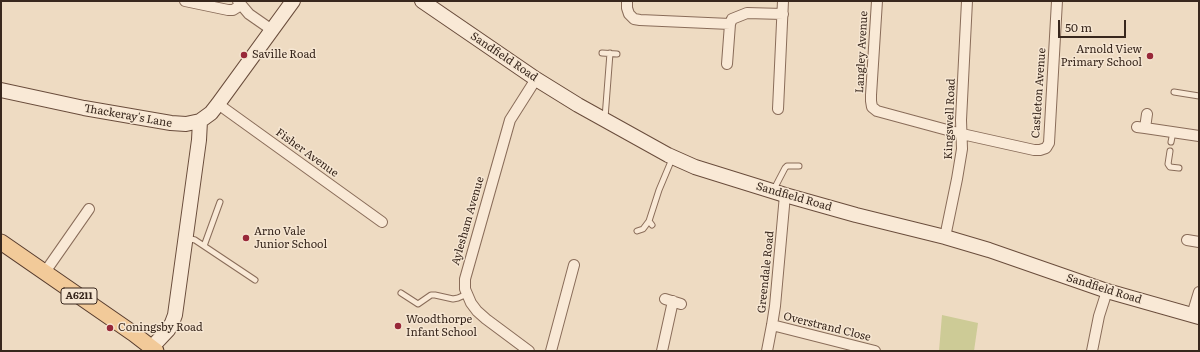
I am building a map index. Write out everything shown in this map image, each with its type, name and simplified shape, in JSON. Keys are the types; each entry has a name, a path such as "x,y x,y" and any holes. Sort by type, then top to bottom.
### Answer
{"main road":[{"name":"A6211","path":"1,242 152,350"}],"street":[{"path":"185,1 228,10 233,10 240,3 249,14 272,30"},
{"path":"152,350 168,330 175,315 199,140 200,121 211,113 218,104 293,1"},
{"name":"Sandfield Road","path":"422,1 536,79 673,158 695,167 856,215 945,237 989,250 1107,291 1195,316"},
{"path":"627,1 629,14 634,19 730,24"},
{"path":"778,109 783,1"},
{"name":"Langley Avenue","path":"877,1 871,95 872,107 877,111 962,134"},
{"name":"Kingswell Road","path":"945,237 961,160 961,120 967,1"},
{"name":"Castleton Avenue","path":"962,134 1034,150 1046,148 1049,143 1057,1"},
{"path":"727,64 730,24 732,19 747,12 783,14"},
{"name":"Aylesham Avenue","path":"467,294 465,284 466,274 510,120 536,79"},
{"name":"Thackeray's Lane","path":"1,90 84,108 171,123 186,124 200,121"},
{"name":"Fisher Avenue","path":"218,104 382,222"},
{"path":"1147,114 1141,127 1172,137 1199,136"},
{"name":"Greendale Road","path":"767,351 772,325 782,241 779,193"},
{"path":"45,272 89,209"},
{"path":"1187,240 1199,242"},
{"path":"551,351 576,265"},
{"path":"1092,351 1099,316 1107,291"},
{"path":"1195,316 1199,292"},
{"path":"467,294 471,303 486,319 529,351"},
{"path":"662,351 673,301"},
{"name":"Overstrand Close","path":"772,325 875,351"}],"lane":[{"path":"602,53 617,54"},
{"path":"605,120 610,53"},
{"path":"1174,92 1199,96"},
{"path":"1170,151 1168,164 1170,167 1179,168"},
{"path":"637,231 643,230 650,223 659,190 673,158"},
{"path":"779,193 784,168 787,166 799,166"},
{"path":"204,246 220,202"},
{"path":"186,238 195,240 255,280"},
{"path":"401,293 416,304 431,295 453,299 467,294"}],"shaded area":[{"path":"942,315 978,323 974,351 939,351"}],"place":[{"name":"Saville Road","path":"244,55"},
{"name":"Arnold View Primary School","path":"1150,56"},
{"name":"Arno Vale Junior School","path":"246,238"},
{"name":"Woodthorpe Infant School","path":"398,326"},
{"name":"Coningsby Road","path":"110,328"}]}
